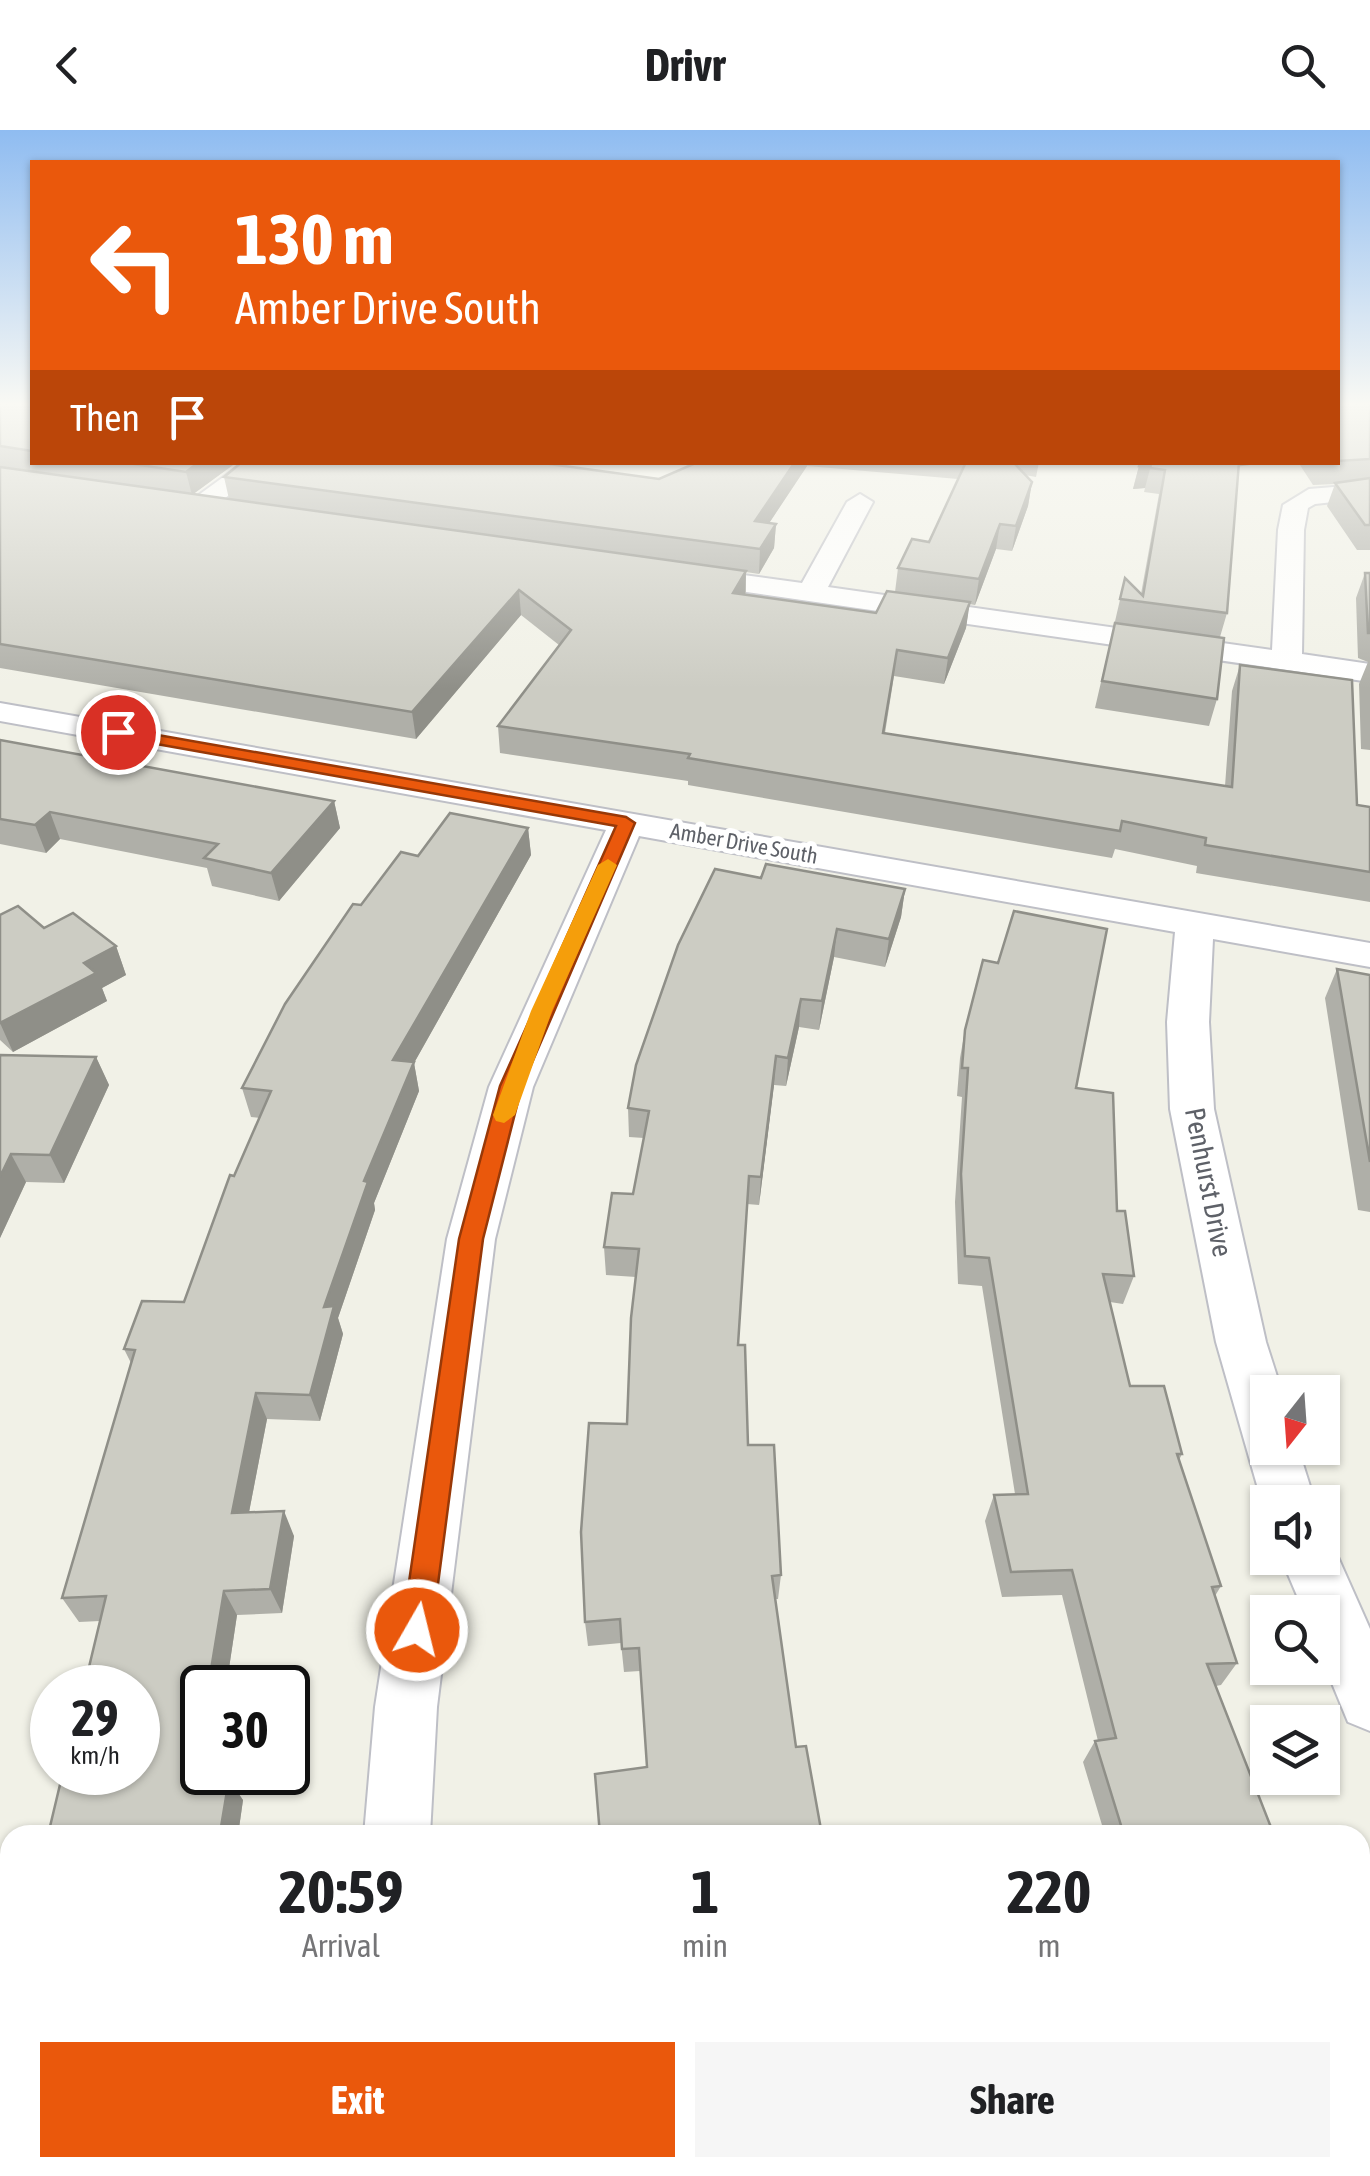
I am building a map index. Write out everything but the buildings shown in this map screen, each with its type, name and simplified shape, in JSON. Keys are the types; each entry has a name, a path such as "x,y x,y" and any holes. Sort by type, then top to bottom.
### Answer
{"street":[{"path":"198,507 211,497"},
{"path":"1287,661 1291,530 1296,504 1308,497"},
{"path":"162,502 238,512"},
{"path":"811,593 860,502"},
{"path":"653,571 1370,673"},
{"name":"Amber Drive South","path":"0,712 1370,955"},
{"path":"398,1825 406,1708 471,1239 511,1086 626,823"},
{"name":"Penhurst Drive","path":"1195,923 1188,1022 1192,1108 1250,1375"},
{"path":"1317,1575 1370,1700"}],"slow traffic":[{"path":"504,1115 511,1086 542,1011 608,865"}],"route":[{"path":"118,732 626,823 511,1086 471,1239 417,1630"}]}
